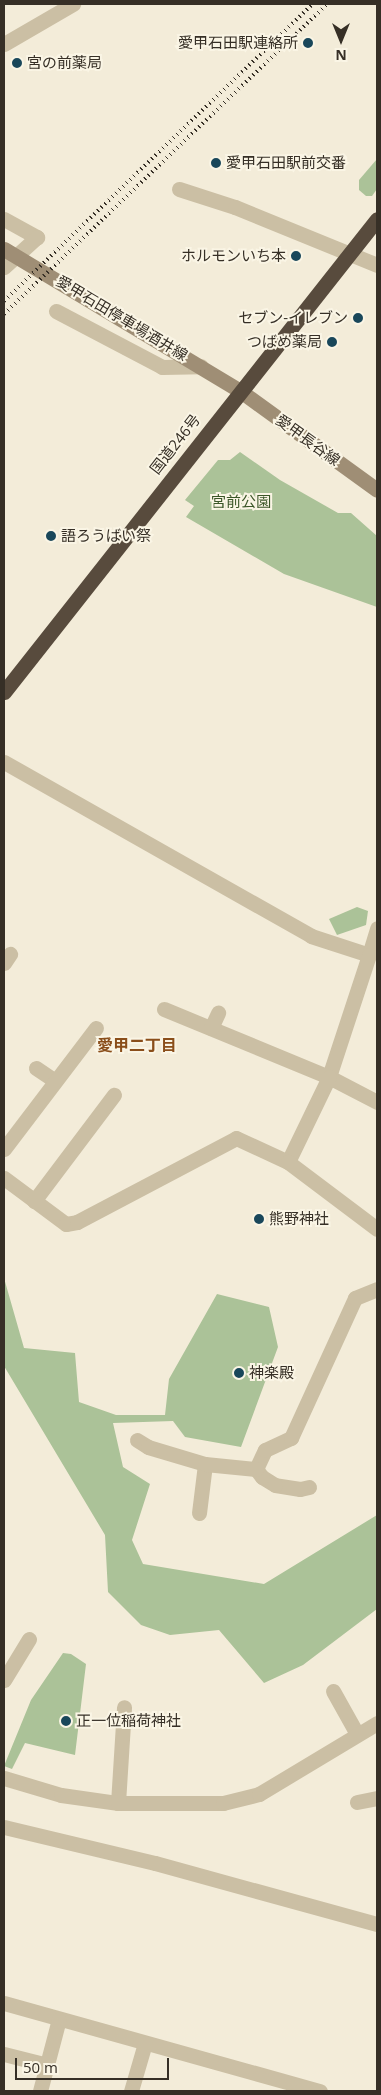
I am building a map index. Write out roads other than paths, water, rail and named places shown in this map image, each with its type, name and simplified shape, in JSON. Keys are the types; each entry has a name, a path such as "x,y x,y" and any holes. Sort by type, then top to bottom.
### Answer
{"highway":[{"name":"国道246号","path":"4,692 239,390 377,219"}],"main road":[{"name":"愛甲石田停車場酒井線","path":"4,248 101,304 239,390"},
{"name":"愛甲長谷線","path":"239,390 377,490"}],"street":[{"path":"4,44 73,4"},
{"path":"179,190 235,207 377,265"},
{"path":"4,219 37,237 4,267"},
{"path":"56,312 162,367 201,366"},
{"path":"4,762 311,936 369,955"},
{"path":"288,1162 329,1077 377,928"},
{"path":"164,1009 329,1077 377,1102"},
{"path":"211,1028 218,1013"},
{"path":"4,1149 96,1028"},
{"path":"36,1068 55,1080"},
{"path":"34,1201 114,1094"},
{"path":"4,1178 62,1223 77,1222 236,1138 288,1162 377,1230"},
{"path":"256,1470 265,1450 291,1438 355,1298 377,1290"},
{"path":"137,1440 148,1447 205,1464 256,1470 262,1477 275,1484 300,1489 309,1487"},
{"path":"199,1513 205,1464"},
{"path":"4,1680 29,1639"},
{"path":"333,1691 357,1734"},
{"path":"118,1803 124,1707"},
{"path":"4,1778 61,1795 118,1803 223,1803 259,1794 377,1723"},
{"path":"356,1802 377,1798"},
{"path":"4,1827 155,1863 377,1924"},
{"path":"4,2003 320,2091"},
{"path":"40,2091 59,2019"},
{"path":"131,2091 145,2043"},
{"path":"4,2054 47,2065"}],"railway":[{"path":"4,301 313,4"},
{"path":"4,314 327,4"}],"place":[{"name":"愛甲石田駅連絡所","path":"308,43"},
{"name":"宮の前薬局","path":"17,63"},
{"name":"愛甲石田駅前交番","path":"216,163"},
{"name":"ホルモンいち本","path":"296,256"},
{"name":"セブン-イレブン","path":"358,318"},
{"name":"つばめ薬局","path":"332,342"},
{"name":"語ろうばい祭","path":"51,536"},
{"name":"熊野神社","path":"259,1219"},
{"name":"神楽殿","path":"239,1373"},
{"name":"正一位稲荷神社","path":"66,1721"}],"district":[{"name":"愛甲二丁目","path":"137,1045"}],"park label":[{"name":"宮前公園","path":"241,502"}]}
